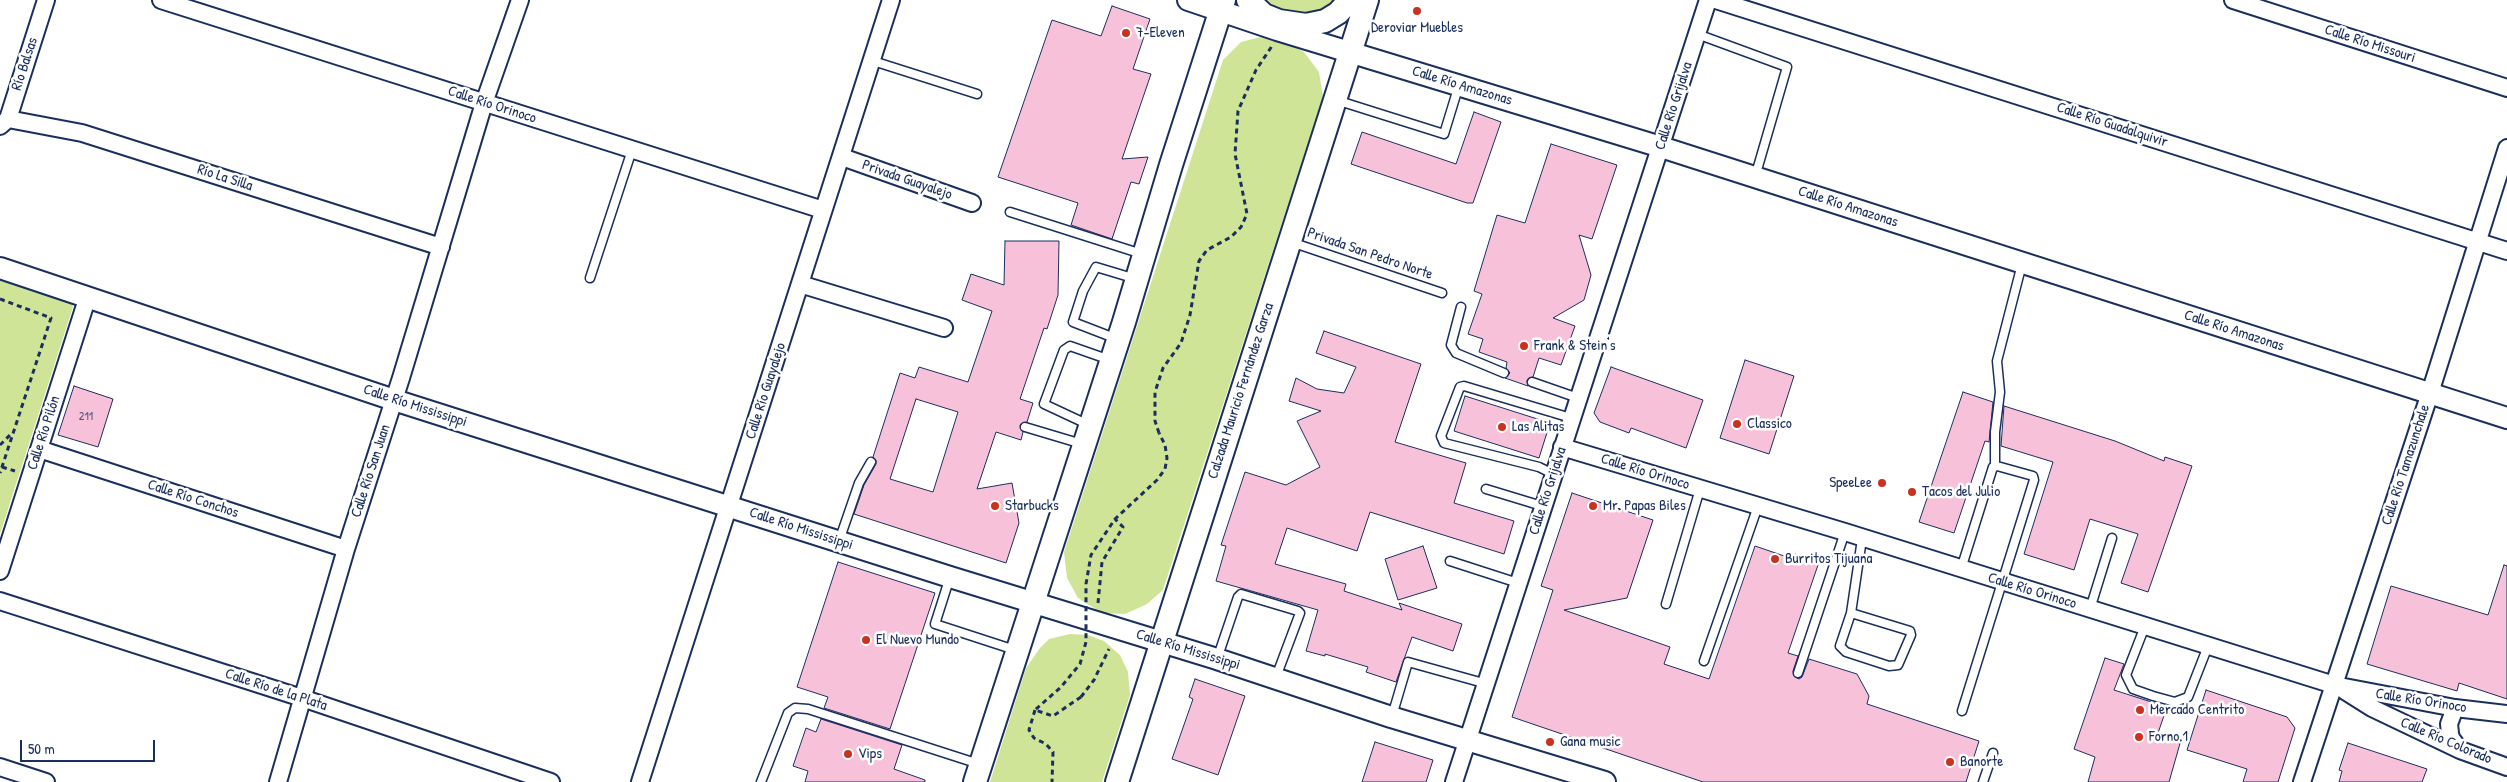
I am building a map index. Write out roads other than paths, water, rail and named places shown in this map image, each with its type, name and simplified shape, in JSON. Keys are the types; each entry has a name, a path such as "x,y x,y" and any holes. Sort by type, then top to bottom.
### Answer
{"main road":[{"path":"1248,0 1264,15 1280,21 1306,25 1325,21 1338,13 1350,0"},
{"name":"Calzada Mauricio Fernández Garza","path":"1116,782 1289,241 1352,53 1367,0"},
{"path":"978,773 1115,350 1171,165 1223,6"}],"street":[{"name":"Río Balsas","path":"3,123 46,0"},
{"name":"Calle Río Orinoco","path":"161,0 823,210"},
{"name":"Calle Río San Juan","path":"278,782 346,549 394,400 484,103 520,0"},
{"name":"Calle Río Guayalejo","path":"640,782 823,210 873,62 891,0"},
{"name":"Calle Río Amazonas","path":"1188,0 1223,6 1277,30 1661,147 2507,418"},
{"name":"Calle Río Grijalva","path":"1454,782 1487,684 1542,506 1708,0"},
{"name":"Calle Río Guadalquivir","path":"1716,0 2507,251"},
{"name":"Calle Río Missouri","path":"2238,1 2507,88"},
{"name":"Río La Silla","path":"3,123 82,133 441,246"},
{"name":"Calle Río Tamazunchale","path":"2302,782 2430,393 2507,148"},
{"name":"Privada Guayalejo","path":"842,157 972,203"},
{"name":"Calle Río Mississippi","path":"0,268 394,400 950,577 1217,659 1391,717 1468,738 1605,782"},
{"path":"800,284 944,328"},
{"name":"Calle Río Pilón","path":"0,571 88,296"},
{"name":"Calle Río Orinoco","path":"1562,447 1845,532 1961,570 2334,685 2455,708 2507,714"},
{"name":"Calle Río Conchos","path":"39,449 346,549"},
{"name":"Calle Río de la Plata","path":"0,601 302,698 552,782"},
{"name":"Calle Río Colorado","path":"2334,685 2372,708 2460,750 2507,767"},
{"path":"2455,708 2449,724 2450,733 2451,738 2460,750"},
{"path":"0,767 46,782"}],"lane":[{"path":"1697,34 1787,67 1755,177"},
{"path":"873,62 977,94"},
{"path":"1336,100 1444,134 1459,85"},
{"path":"590,278 632,150"},
{"path":"1010,212 1144,255"},
{"name":"Privada San Pedro Norte","path":"1289,241 1442,293"},
{"path":"1961,570 1995,466 1995,432 2000,392 1997,361 2022,264"},
{"path":"1115,350 1073,322 1096,267 1137,280"},
{"path":"1461,307 1451,344 1456,353 1504,373"},
{"path":"1087,436 1044,404 1064,350 1070,346 1115,350"},
{"path":"1532,382 1578,398"},
{"path":"1553,474 1539,467 1444,443 1441,436 1460,387 1464,386 1571,418"},
{"path":"1025,428 1087,436"},
{"path":"838,541 859,483 871,462"},
{"path":"1962,711 2034,479 2033,476 1995,466"},
{"path":"1486,489 1542,506"},
{"path":"1666,604 1700,489"},
{"path":"1704,660 1758,506"},
{"path":"1798,673 1845,532"},
{"path":"2090,609 2112,538"},
{"path":"1851,613 1910,630 1911,635 1898,665 1889,666 1841,649 1840,645 1851,613 1862,539"},
{"path":"1450,561 1518,583"},
{"path":"950,577 935,624 1018,651"},
{"path":"1217,659 1238,597 1241,594 1298,611 1300,613 1276,678"},
{"path":"2146,626 2126,676 2133,689 2153,696 2175,702 2188,697 2208,646"},
{"path":"1391,717 1408,662 1487,684"},
{"path":"761,782 788,713 795,708 808,709 978,773"},
{"path":"1983,782 1993,753"}],"place":[{"name":"Deroviar Muebles","path":"1417,11"},
{"name":"7-Eleven","path":"1126,33"},
{"name":"Frank & Stein's","path":"1524,346"},
{"name":"Classico","path":"1737,424"},
{"name":"Las Alitas","path":"1502,427"},
{"name":"SpeeLee","path":"1882,483"},
{"name":"Tacos del Julio","path":"1912,492"},
{"name":"Starbucks","path":"995,506"},
{"name":"Mr. Papas Biles","path":"1593,506"},
{"name":"Burritos Tijuana","path":"1775,559"},
{"name":"El Nuevo Mundo","path":"866,640"},
{"name":"Mercado Centrito","path":"2140,710"},
{"name":"Forno.1","path":"2139,737"},
{"name":"Gana music","path":"1550,742"},
{"name":"Vips","path":"848,754"},
{"name":"Banorte","path":"1950,762"}]}
